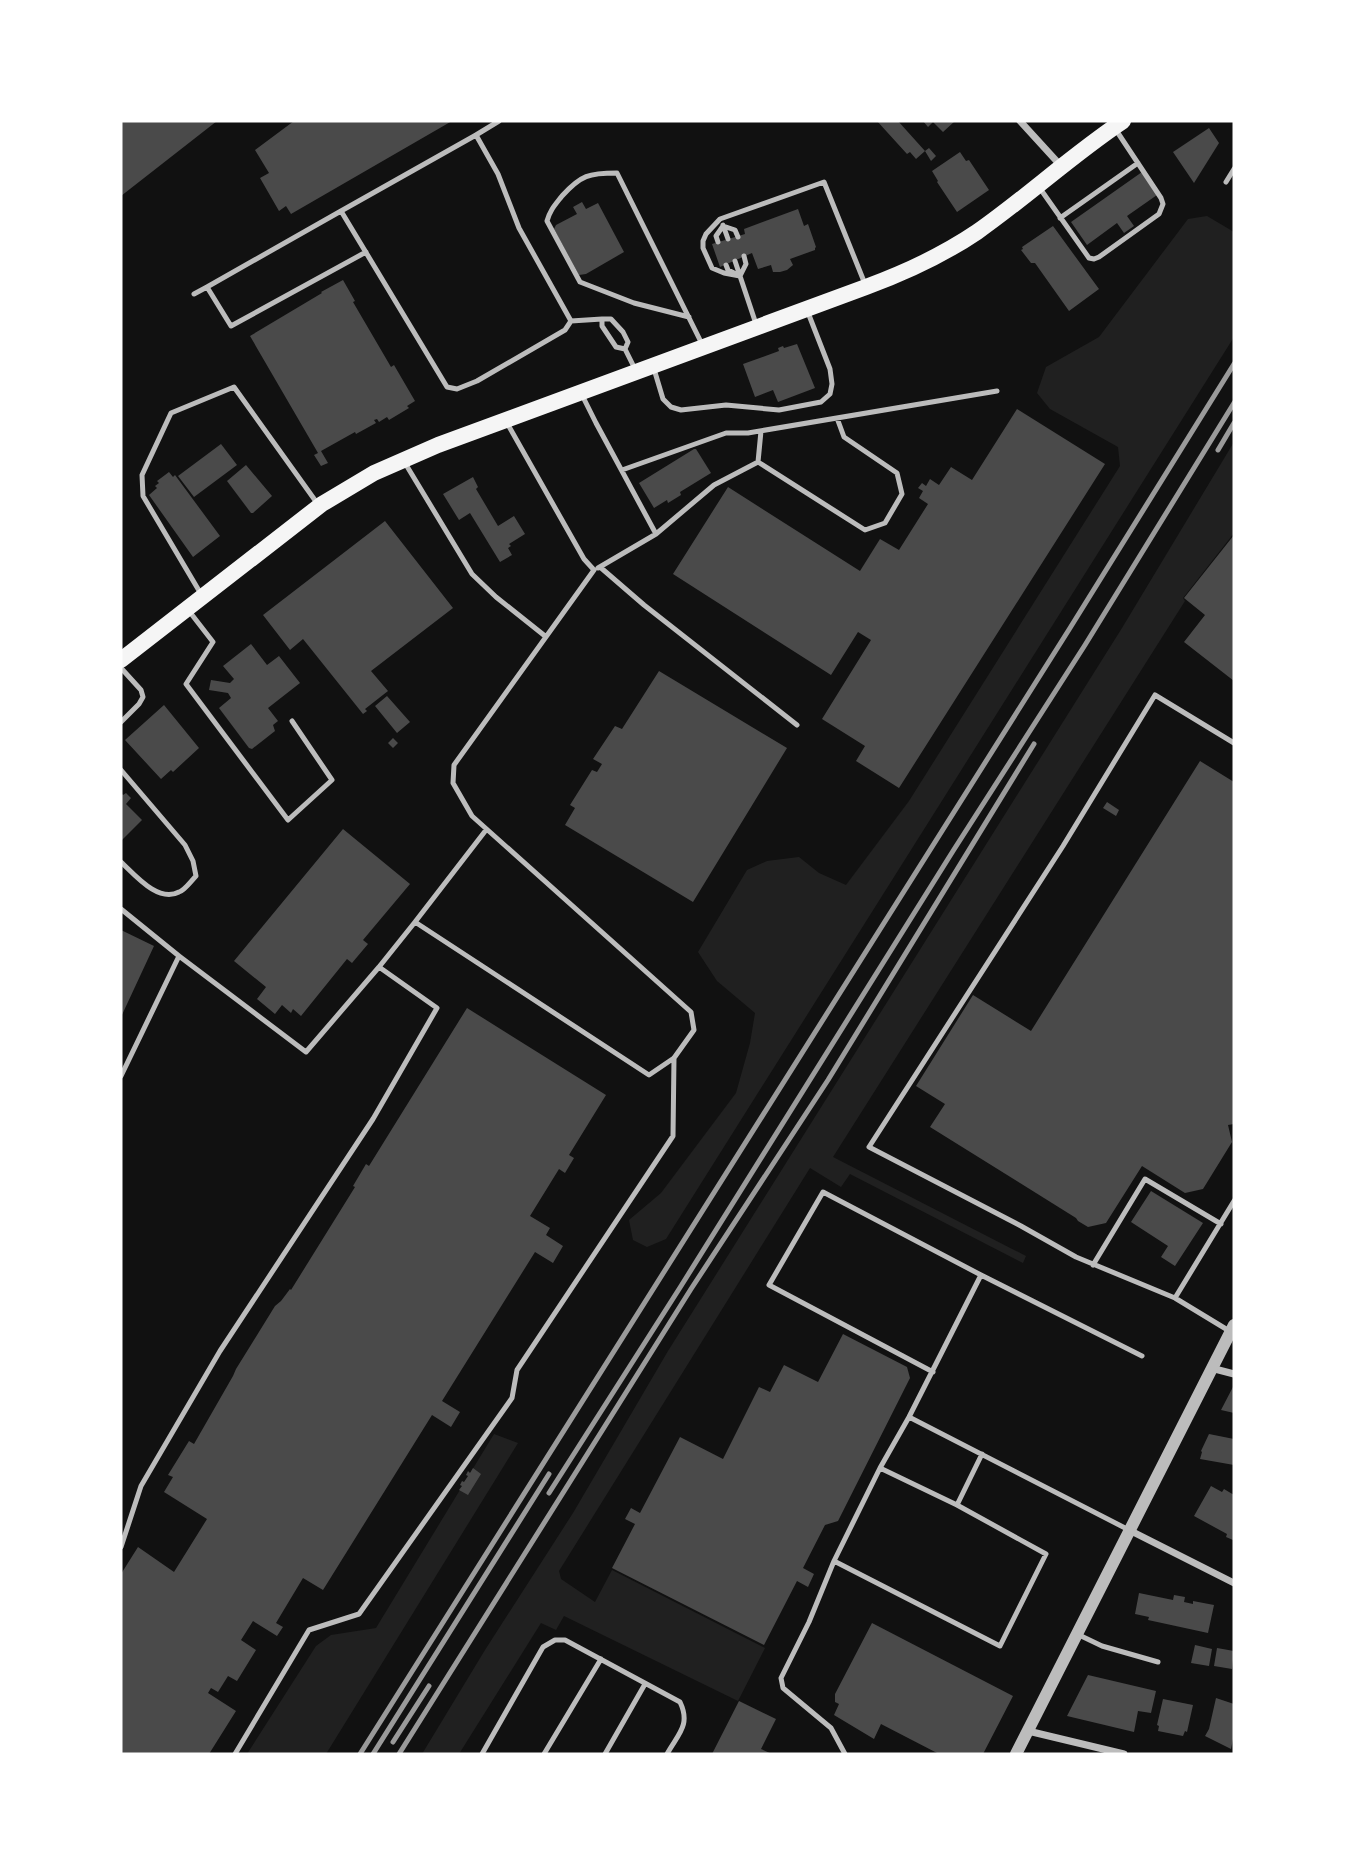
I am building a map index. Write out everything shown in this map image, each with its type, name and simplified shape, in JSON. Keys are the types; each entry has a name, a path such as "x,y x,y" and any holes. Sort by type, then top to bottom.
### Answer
{"main road":[{"path":"121,660 320,506 374,474 506,420 911,269 975,234 1118,124"}],"street":[{"path":"1020,121 1062,167"},
{"path":"1016,1754 1232,1328"},
{"path":"1212,1368 1234,1374"},
{"path":"1129,1530 1234,1583"},
{"path":"1028,1731 1125,1754"}],"lane":[{"path":"194,294 499,121"},
{"path":"1038,186 1089,258 1099,257 1159,214 1163,204 1161,198 1118,124"},
{"path":"476,135 498,174 519,228 571,321"},
{"path":"1060,218 1139,163"},
{"path":"1226,182 1234,169"},
{"path":"689,317 634,303 580,282 547,220 551,209 576,181 597,173 617,173 689,317 704,347"},
{"path":"740,276 712,268 703,248 706,234 720,219 824,182 866,287"},
{"path":"341,211 447,387 457,389 477,381 565,330 571,321"},
{"path":"720,219 728,239"},
{"path":"723,226 735,230 738,237"},
{"path":"718,242 716,236 723,226"},
{"path":"206,287 231,326 366,252"},
{"path":"740,276 746,264 744,256"},
{"path":"735,261 757,327"},
{"path":"726,265 728,270 740,276"},
{"path":"653,366 663,399 671,407 681,410 726,405 779,410 821,402 830,394 830,369 806,309"},
{"path":"602,319 602,326 612,342 616,347 625,349"},
{"path":"571,321 611,319 628,342 625,349 636,372"},
{"path":"202,596 143,496 142,475 172,413 234,387 320,506"},
{"path":"622,470 726,433 761,430 997,391"},
{"path":"581,393 656,534"},
{"path":"758,462 865,530 885,523 902,494 897,474 844,437 836,418"},
{"path":"506,420 584,559 594,570"},
{"path":"758,462 761,430"},
{"path":"403,460 472,573 496,597 545,636"},
{"path":"415,922 649,1074 674,1058 694,1030 691,1012 472,816 453,783 454,765 594,570 656,534 714,485 758,462"},
{"path":"600,567 655,614 797,725"},
{"path":"187,608 213,642 186,684 288,820 332,780 292,721"},
{"path":"121,668 141,690 143,697 121,722"},
{"path":"1232,1328 1174,1298 1076,1257 869,1147 1063,846 1155,695 1234,743"},
{"path":"121,770 185,845 196,876 180,892 166,895 153,890 121,862"},
{"path":"121,909 306,1052 379,967 486,830"},
{"path":"121,1076 179,956"},
{"path":"121,1547 141,1486 220,1351 373,1119 437,1009 379,967"},
{"path":"234,1754 309,1630 359,1614 512,1398 517,1370 673,1136 674,1058"},
{"path":"1093,1265 1145,1179 1221,1224"},
{"path":"933,1372 769,1285 823,1192 1142,1356"},
{"path":"1174,1298 1234,1201"},
{"path":"845,1754 831,1728 782,1688 781,1678 880,1468 933,1372 981,1275"},
{"path":"909,1417 1129,1530"},
{"path":"957,1505 982,1454"},
{"path":"834,1561 1000,1646 1046,1554 957,1505 880,1468"},
{"path":"1077,1634 1102,1646 1158,1662"},
{"path":"482,1754 543,1647 555,1640 565,1640 680,1702 686,1714 684,1723 667,1754"},
{"path":"544,1754 601,1659"},
{"path":"605,1754 645,1684"}],"shaded area":[{"path":"1207,216 1234,232 1234,337 666,1239 647,1247 633,1240 629,1220 661,1193 736,1093 750,1043 755,1013 717,981 698,952 747,870 767,861 799,857 819,873 846,885 909,801 1120,466 1118,447 1050,409 1037,393 1046,367 1099,337 1188,219"},
{"path":"1234,442 1234,533 1183,598 1185,601 833,1157 1026,1256 1023,1263 850,1174 841,1187 810,1168 559,1571 561,1579 595,1602 612,1570 765,1648 738,1701 564,1616 556,1630 541,1623 459,1754 422,1754 573,1513 668,1351 1122,628"},
{"path":"494,1434 518,1443 326,1754 247,1754 316,1646 331,1635 376,1628"}],"building":[{"path":"121,121 217,121 121,196"},
{"path":"294,121 452,121 291,214 286,206 279,211 260,178 269,173 255,150"},
{"path":"877,121 898,121 925,151 916,159 910,152 907,154"},
{"path":"923,121 955,121 943,132 933,122 928,127"},
{"path":"1209,128 1219,143 1194,183 1173,152"},
{"path":"929,148 936,156 931,161 925,151"},
{"path":"960,152 966,161 969,160 989,190 957,212 932,171"},
{"path":"1142,172 1157,195 1127,216 1134,226 1124,233 1117,223 1087,245 1071,222"},
{"path":"582,202 586,209 598,203 624,252 586,274 579,275 554,229 556,225 577,214 573,207"},
{"path":"798,209 804,226 808,224 815,250 790,259 793,265 780,272 773,272 771,265 758,269 752,253 720,267 712,244 745,234 744,229"},
{"path":"1053,226 1099,289 1069,311 1035,263 1031,263 1021,250"},
{"path":"343,280 391,367 394,365 415,401 407,406 409,408 389,420 387,417 379,422 374,420 376,423 321,451 328,463 321,466 314,455 318,453 250,336"},
{"path":"797,344 815,388 778,402 773,390 755,397 743,364 779,351 778,348 783,346 784,348"},
{"path":"1017,409 1105,464 899,788 856,761 865,746 822,719 871,640 858,632 831,675 673,574 728,487 860,571 880,539 899,550 928,504 919,498 923,491 918,488 922,483 926,486 930,479 939,485 951,467 972,480"},
{"path":"221,444 237,465 194,497 178,476"},
{"path":"694,449 711,473 680,492 681,495 668,503 667,500 654,508 639,483"},
{"path":"246,465 272,496 253,513 227,481"},
{"path":"169,472 173,477 175,475 220,536 193,557 149,495 157,488 157,481"},
{"path":"473,477 478,487 476,489 498,526 514,516 525,534 509,544 512,555 500,562 470,513 459,520 443,494"},
{"path":"385,521 453,608 371,671 388,691 365,709 367,711 363,714 303,639 290,650 263,615"},
{"path":"1234,535 1234,681 1184,642 1205,615 1184,598"},
{"path":"251,644 267,665 279,656 300,683 268,708 278,721 273,725 275,731 252,749 219,708 231,698 228,693 209,690 211,680 230,683 234,679 223,666"},
{"path":"659,671 787,748 693,902 565,825 575,808 570,805 592,770 597,772 602,764 593,759 615,726 622,729"},
{"path":"387,696 410,722 397,733 375,706"},
{"path":"164,705 199,748 173,772 171,770 161,779 125,740"},
{"path":"393,738 398,743 393,748 388,743"},
{"path":"1200,761 1234,782 1234,1124 1228,1125 1232,1142 1203,1189 1185,1193 1142,1166 1106,1223 1088,1227 930,1127 945,1104 916,1086 973,995 1031,1031"},
{"path":"121,793 126,793 131,798 126,804 142,820 121,841"},
{"path":"1107,802 1119,810 1116,816 1103,808"},
{"path":"343,829 410,884 363,940 368,944 352,963 347,959 301,1016 293,1009 291,1013 282,1005 275,1014 257,999 266,987 234,961"},
{"path":"121,930 154,946 121,1017"},
{"path":"467,1008 606,1095 569,1155 574,1158 565,1173 559,1169 530,1216 550,1228 546,1235 563,1246 553,1263 535,1252 442,1401 460,1412 451,1427 432,1415 323,1590 303,1578 276,1623 283,1627 277,1636 253,1621 241,1640 256,1650 237,1681 228,1676 218,1692 211,1688 208,1693 236,1711 209,1754 121,1754 121,1574 138,1547 174,1572 207,1519 164,1492 173,1477 168,1475 189,1441 194,1444 275,1306 291,1290 355,1187 353,1186 366,1164 369,1166"},
{"path":"1151,1191 1203,1223 1175,1266 1161,1257 1168,1246 1131,1222"},
{"path":"843,1334 907,1367 910,1378 838,1521 825,1525 803,1568 814,1574 808,1587 797,1581 764,1645 612,1568 635,1524 625,1519 631,1508 640,1513 680,1437 723,1459 759,1387 770,1392 784,1365 818,1382"},
{"path":"1234,1385 1234,1413 1221,1410"},
{"path":"1209,1434 1234,1439 1234,1465 1200,1459"},
{"path":"473,1468 481,1474 468,1495 459,1490 462,1481 468,1476 468,1471 470,1473"},
{"path":"1211,1486 1234,1495 1233,1540 1194,1516"},
{"path":"1139,1593 1173,1600 1174,1595 1185,1597 1184,1602 1214,1605 1208,1633 1148,1620 1149,1617 1135,1614"},
{"path":"872,1623 1013,1696 983,1754 939,1754 881,1724 874,1739 834,1715 839,1704 835,1702 835,1694"},
{"path":"1195,1645 1212,1649 1209,1666 1191,1663"},
{"path":"1217,1648 1234,1651 1232,1669 1214,1666"},
{"path":"1088,1675 1156,1691 1151,1713 1138,1711 1134,1732 1067,1716"},
{"path":"1216,1698 1234,1704 1231,1749 1205,1736"},
{"path":"1163,1699 1193,1705 1187,1732 1185,1731 1183,1736 1158,1731"},
{"path":"739,1701 776,1719 761,1749 772,1754 712,1754"}],"railway":[{"path":"360,1754 1234,364"},
{"path":"549,1493 1085,645 1234,403"},
{"path":"1218,450 1234,423"},
{"path":"399,1754 691,1289 828,1080 1034,744"},
{"path":"373,1754 549,1474"},
{"path":"393,1742 429,1686"}]}
